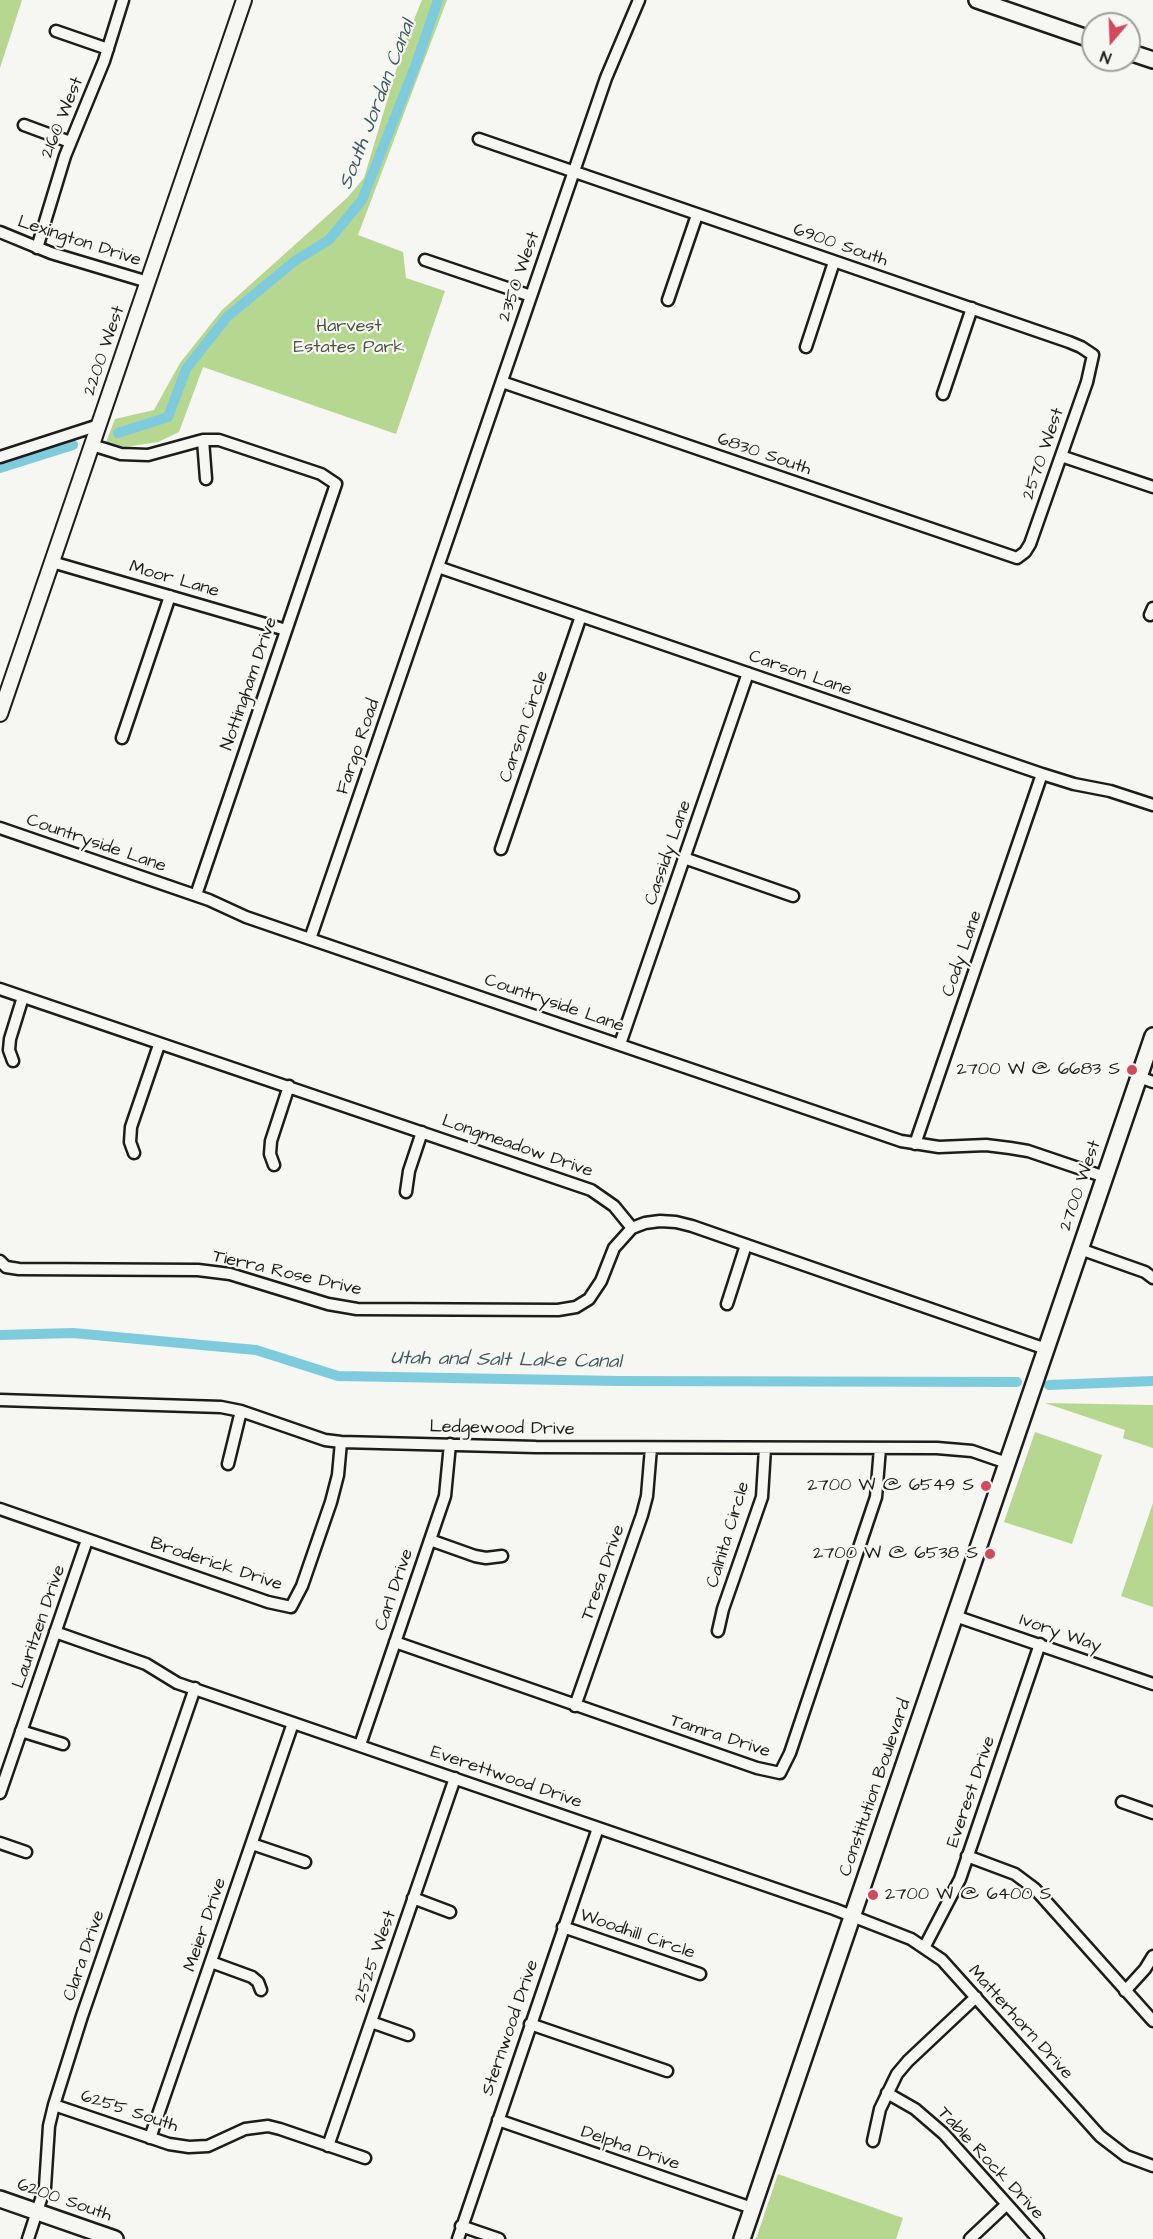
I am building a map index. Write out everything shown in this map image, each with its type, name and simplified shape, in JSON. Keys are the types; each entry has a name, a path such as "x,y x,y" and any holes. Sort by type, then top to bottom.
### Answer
{"main road":[{"path":"977,0 1081,35"},
{"name":"2700 West","path":"1046,1349 1105,1177 1146,1080 1153,1036"},
{"name":"Constitution Boulevard","path":"742,2239 1046,1349"},
{"name":"6200 South","path":"0,2199 115,2239"}],"street":[{"name":"2160 West","path":"37,248 70,142 108,49 123,0"},
{"name":"2200 West","path":"0,714 5,683 52,562 244,0"},
{"name":"2350 West","path":"438,567 606,78 639,0"},
{"path":"56,31 108,49"},
{"path":"24,125 70,142"},
{"name":"6900 South","path":"479,139 1075,344 1093,356"},
{"path":"668,300 697,215"},
{"name":"Lexington Drive","path":"0,232 37,248 148,282"},
{"path":"425,260 531,296"},
{"path":"806,347 834,262"},
{"path":"943,394 972,309"},
{"name":"2570 West","path":"1017,558 1030,544 1093,356"},
{"name":"6830 South","path":"502,382 1017,558"},
{"path":"0,458 99,425"},
{"path":"92,445 121,454 148,455 203,440 206,478"},
{"name":"Nottingham Drive","path":"196,895 336,484 321,474 243,447 219,440 203,440"},
{"path":"1061,456 1153,487"},
{"name":"Moor Lane","path":"52,562 286,630"},
{"name":"Carson Lane","path":"438,567 1042,774 1074,784 1110,791 1153,805"},
{"name":"Fargo Road","path":"310,939 438,567"},
{"path":"122,738 170,596"},
{"name":"Carson Circle","path":"501,849 581,616"},
{"name":"Cassidy Lane","path":"620,1044 748,673"},
{"name":"Cody Lane","path":"915,1144 1042,774"},
{"name":"Countryside Lane","path":"0,828 196,895 246,917 915,1144 939,1147 986,1145 1028,1151 1105,1177"},
{"path":"684,858 793,896"},
{"name":"Longmeadow Drive","path":"0,989 159,1045 289,1086 591,1190 614,1206 632,1228"},
{"path":"13,1061 9,1050 10,1039 23,998"},
{"path":"134,1153 130,1142 131,1127 159,1045"},
{"path":"274,1165 270,1154 271,1142 289,1086"},
{"path":"406,1192 409,1171 422,1132"},
{"path":"632,1228 645,1223 675,1222 1046,1349"},
{"name":"Tierra Rose Drive","path":"0,1261 6,1267 19,1269 198,1270 230,1274 328,1304 357,1309 558,1310 576,1307 590,1299 601,1281 614,1248 632,1228"},
{"path":"727,1304 746,1245"},
{"path":"1080,1249 1145,1272 1153,1278"},
{"name":"Ledgewood Drive","path":"0,1400 221,1407 241,1411 317,1437 342,1442 651,1448 960,1448 1007,1463"},
{"path":"228,1464 241,1411"},
{"name":"Broderick Drive","path":"0,1509 268,1602 291,1607 302,1586 331,1502 338,1475 342,1442"},
{"name":"Carl Drive","path":"360,1745 447,1485 450,1444"},
{"name":"Tresa Drive","path":"575,1706 642,1515 647,1496 651,1448"},
{"name":"Calnita Circle","path":"718,1631 723,1609 762,1497 765,1448"},
{"name":"Tamra Drive","path":"395,1642 757,1768 780,1773 790,1753 876,1497 880,1448"},
{"name":"Lauritzen Drive","path":"0,1793 87,1540"},
{"path":"430,1540 476,1556 486,1558 502,1556"},
{"name":"Ivory Way","path":"955,1616 1153,1684"},
{"name":"Everettwood Drive","path":"55,1632 152,1667 177,1683 852,1916"},
{"name":"Everest Drive","path":"925,1947 950,1902 1040,1644"},
{"name":"Clara Drive","path":"28,2239 46,2180 49,2126 54,2105 82,2016 195,1688"},
{"name":"Meier Drive","path":"150,2138 293,1722"},
{"path":"21,1731 63,1744"},
{"name":"2525 West","path":"328,2146 454,1778"},
{"path":"1122,1802 1153,1813"},
{"name":"Sternwood Drive","path":"458,2239 598,1828"},
{"path":"0,1843 26,1852"},
{"path":"252,1844 305,1862"},
{"path":"967,1856 1015,1874 1035,1889 1153,2021"},
{"path":"413,1898 450,1912"},
{"name":"Matterhorn Drive","path":"852,1916 911,1939 942,1960 1100,2136 1126,2156 1153,2166"},
{"name":"Woodhill Circle","path":"563,1927 700,1974"},
{"path":"1125,1990 1144,1970 1153,1956"},
{"path":"211,1962 252,1977 258,1982 261,1990"},
{"path":"873,2141 878,2115 897,2074 976,1997"},
{"path":"371,2022 408,2035"},
{"path":"530,2024 667,2071"},
{"name":"Table Rock Drive","path":"887,2093 915,2109 944,2134 1038,2239"},
{"name":"6255 South","path":"54,2105 169,2144 189,2147 208,2146 245,2128 268,2126 365,2158"},
{"name":"Delpha Drive","path":"498,2120 752,2208"},
{"path":"970,2239 1006,2205"},
{"path":"461,2226 499,2239"}],"green space":[{"path":"0,0 22,0 0,68"},
{"name":"Harvest Estates Park","path":"422,0 447,0 358,235 403,252 406,278 445,291 396,434 203,367 179,432 158,442 125,447 106,442 115,419 154,410 180,363 222,310 347,198 364,178 404,44"},
{"path":"1045,1403 1153,1405 1153,1448 1123,1438 1125,1430"},
{"path":"1035,1432 1102,1455 1072,1544 1004,1522"},
{"path":"1153,1503 1153,1607 1121,1596"},
{"path":"778,2174 903,2218 896,2239 756,2239"}],"waterway":[{"name":"South Jordan Canal","path":"118,433 168,417 186,369 227,317 296,260 329,240 362,200 416,64 438,0"},
{"name":"South Jordan Canal","path":"0,468 73,445"},
{"name":"Utah and Salt Lake Canal","path":"0,1335 73,1333 256,1350 338,1376 619,1381 1017,1382"},
{"name":"Utah and Salt Lake Canal","path":"1049,1385 1153,1381"}],"place":[{"name":"2700 W @ 6683 S","path":"1132,1070"},
{"name":"2700 W @ 6549 S","path":"986,1486"},
{"name":"2700 W @ 6538 S","path":"990,1554"},
{"name":"2700 W @ 6400 S","path":"873,1895"}]}
